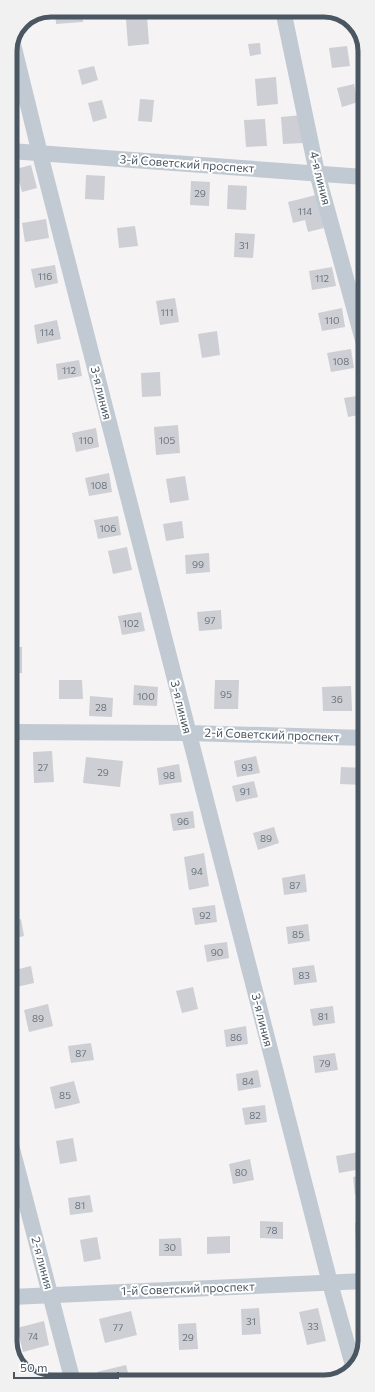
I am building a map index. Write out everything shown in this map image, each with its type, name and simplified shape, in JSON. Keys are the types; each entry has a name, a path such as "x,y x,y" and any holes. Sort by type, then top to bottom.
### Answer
{"street":[{"name":"4-я линия","path":"284,17 317,173 358,322"},
{"name":"3-я линия","path":"17,60 188,732 330,1283 352,1360"},
{"name":"3-й Советский проспект","path":"17,152 358,176"},
{"name":"2-й Советский проспект","path":"17,732 188,732 358,738"},
{"name":"2-я линия","path":"17,1168 71,1375"},
{"name":"1-й Советский проспект","path":"17,1296 358,1281"}],"building":[{"path":"56,17 83,17 83,22 56,24"},
{"path":"147,17 149,44 128,46 126,19"},
{"path":"260,43 261,54 250,56 248,44"},
{"path":"347,46 350,66 332,68 329,48"},
{"path":"94,66 98,80 82,85 78,70"},
{"path":"276,77 278,104 257,106 255,79"},
{"path":"354,84 358,102 342,107 337,88"},
{"path":"140,99 154,100 152,122 138,121"},
{"path":"102,100 107,118 93,122 88,103"},
{"path":"302,115 304,143 283,144 281,117"},
{"path":"265,119 267,146 246,147 244,120"},
{"path":"31,165 37,188 22,192 17,169"},
{"path":"86,175 105,176 104,200 85,199"},
{"path":"191,181 210,182 209,206 190,205"},
{"path":"228,185 247,186 246,210 227,209"},
{"path":"316,195 324,228 308,232 305,220 293,223 288,202"},
{"path":"46,219 49,238 25,242 22,223"},
{"path":"135,226 138,246 119,248 117,228"},
{"path":"235,233 255,234 253,258 234,257"},
{"path":"55,265 58,283 35,288 31,269"},
{"path":"332,267 336,286 312,290 309,271"},
{"path":"175,298 179,322 160,325 156,301"},
{"path":"342,308 345,327 322,331 318,313"},
{"path":"57,320 61,339 37,344 34,325"},
{"path":"217,331 220,355 202,358 198,334"},
{"path":"351,349 354,368 331,372 327,353"},
{"path":"79,360 82,376 58,380 56,364"},
{"path":"160,372 161,396 142,397 141,373"},
{"path":"358,396 358,415 348,417 344,398"},
{"path":"178,425 180,453 156,455 154,427"},
{"path":"96,428 99,447 76,452 72,433"},
{"path":"109,473 112,492 89,496 85,478"},
{"path":"185,476 189,500 170,503 166,479"},
{"path":"118,516 121,535 98,539 94,520"},
{"path":"182,521 184,538 166,541 163,524"},
{"path":"127,547 132,570 113,574 108,551"},
{"path":"209,553 210,572 186,574 185,555"},
{"path":"221,610 222,629 199,631 197,612"},
{"path":"141,612 145,631 122,635 118,616"},
{"path":"17,647 22,647 22,673 17,673"},
{"path":"59,680 82,680 83,699 59,699"},
{"path":"215,680 239,680 238,709 214,709"},
{"path":"134,685 158,687 157,706 133,705"},
{"path":"351,686 352,711 323,711 322,687"},
{"path":"90,696 113,698 112,717 89,716"},
{"path":"52,751 54,782 34,783 33,752"},
{"path":"256,756 260,773 237,777 234,761"},
{"path":"86,757 123,761 120,787 83,783"},
{"path":"179,764 182,782 159,785 157,768"},
{"path":"341,767 358,768 358,785 340,784"},
{"path":"254,781 258,797 236,802 232,786"},
{"path":"193,811 195,828 173,831 170,814"},
{"path":"274,827 279,843 258,850 253,833"},
{"path":"204,853 209,886 189,890 184,857"},
{"path":"305,874 307,892 284,895 282,878"},
{"path":"215,905 217,922 195,925 192,908"},
{"path":"21,919 24,936 17,938 17,920"},
{"path":"308,924 310,941 288,944 286,927"},
{"path":"227,942 229,958 207,962 204,945"},
{"path":"314,965 317,982 294,985 292,968"},
{"path":"31,966 34,983 17,987 17,970"},
{"path":"193,987 198,1009 182,1013 176,991"},
{"path":"48,1004 53,1026 29,1032 24,1010"},
{"path":"333,1006 335,1023 313,1026 310,1009"},
{"path":"246,1026 248,1044 226,1047 224,1030"},
{"path":"91,1043 94,1060 71,1063 68,1046"},
{"path":"335,1053 338,1070 315,1073 313,1056"},
{"path":"258,1070 261,1087 238,1091 236,1074"},
{"path":"74,1081 80,1103 55,1109 50,1087"},
{"path":"265,1105 267,1122 245,1125 242,1108"},
{"path":"73,1138 77,1161 60,1164 56,1141"},
{"path":"358,1152 358,1170 339,1173 336,1156"},
{"path":"250,1159 254,1180 233,1184 229,1164"},
{"path":"358,1176 358,1194 355,1195 353,1177"},
{"path":"90,1195 93,1212 70,1215 68,1198"},
{"path":"260,1221 283,1222 283,1239 260,1238"},
{"path":"355,1223 358,1223 358,1246 356,1246"},
{"path":"230,1236 230,1253 207,1254 207,1237"},
{"path":"97,1237 101,1259 84,1262 80,1240"},
{"path":"181,1238 182,1256 159,1256 159,1239"},
{"path":"259,1308 261,1334 242,1335 241,1309"},
{"path":"318,1308 326,1341 307,1345 299,1312"},
{"path":"131,1311 137,1335 105,1343 99,1319"},
{"path":"44,1321 49,1345 23,1352 17,1328"},
{"path":"196,1323 198,1349 179,1350 178,1324"},
{"path":"126,1365 128,1375 98,1375 97,1372"}]}
